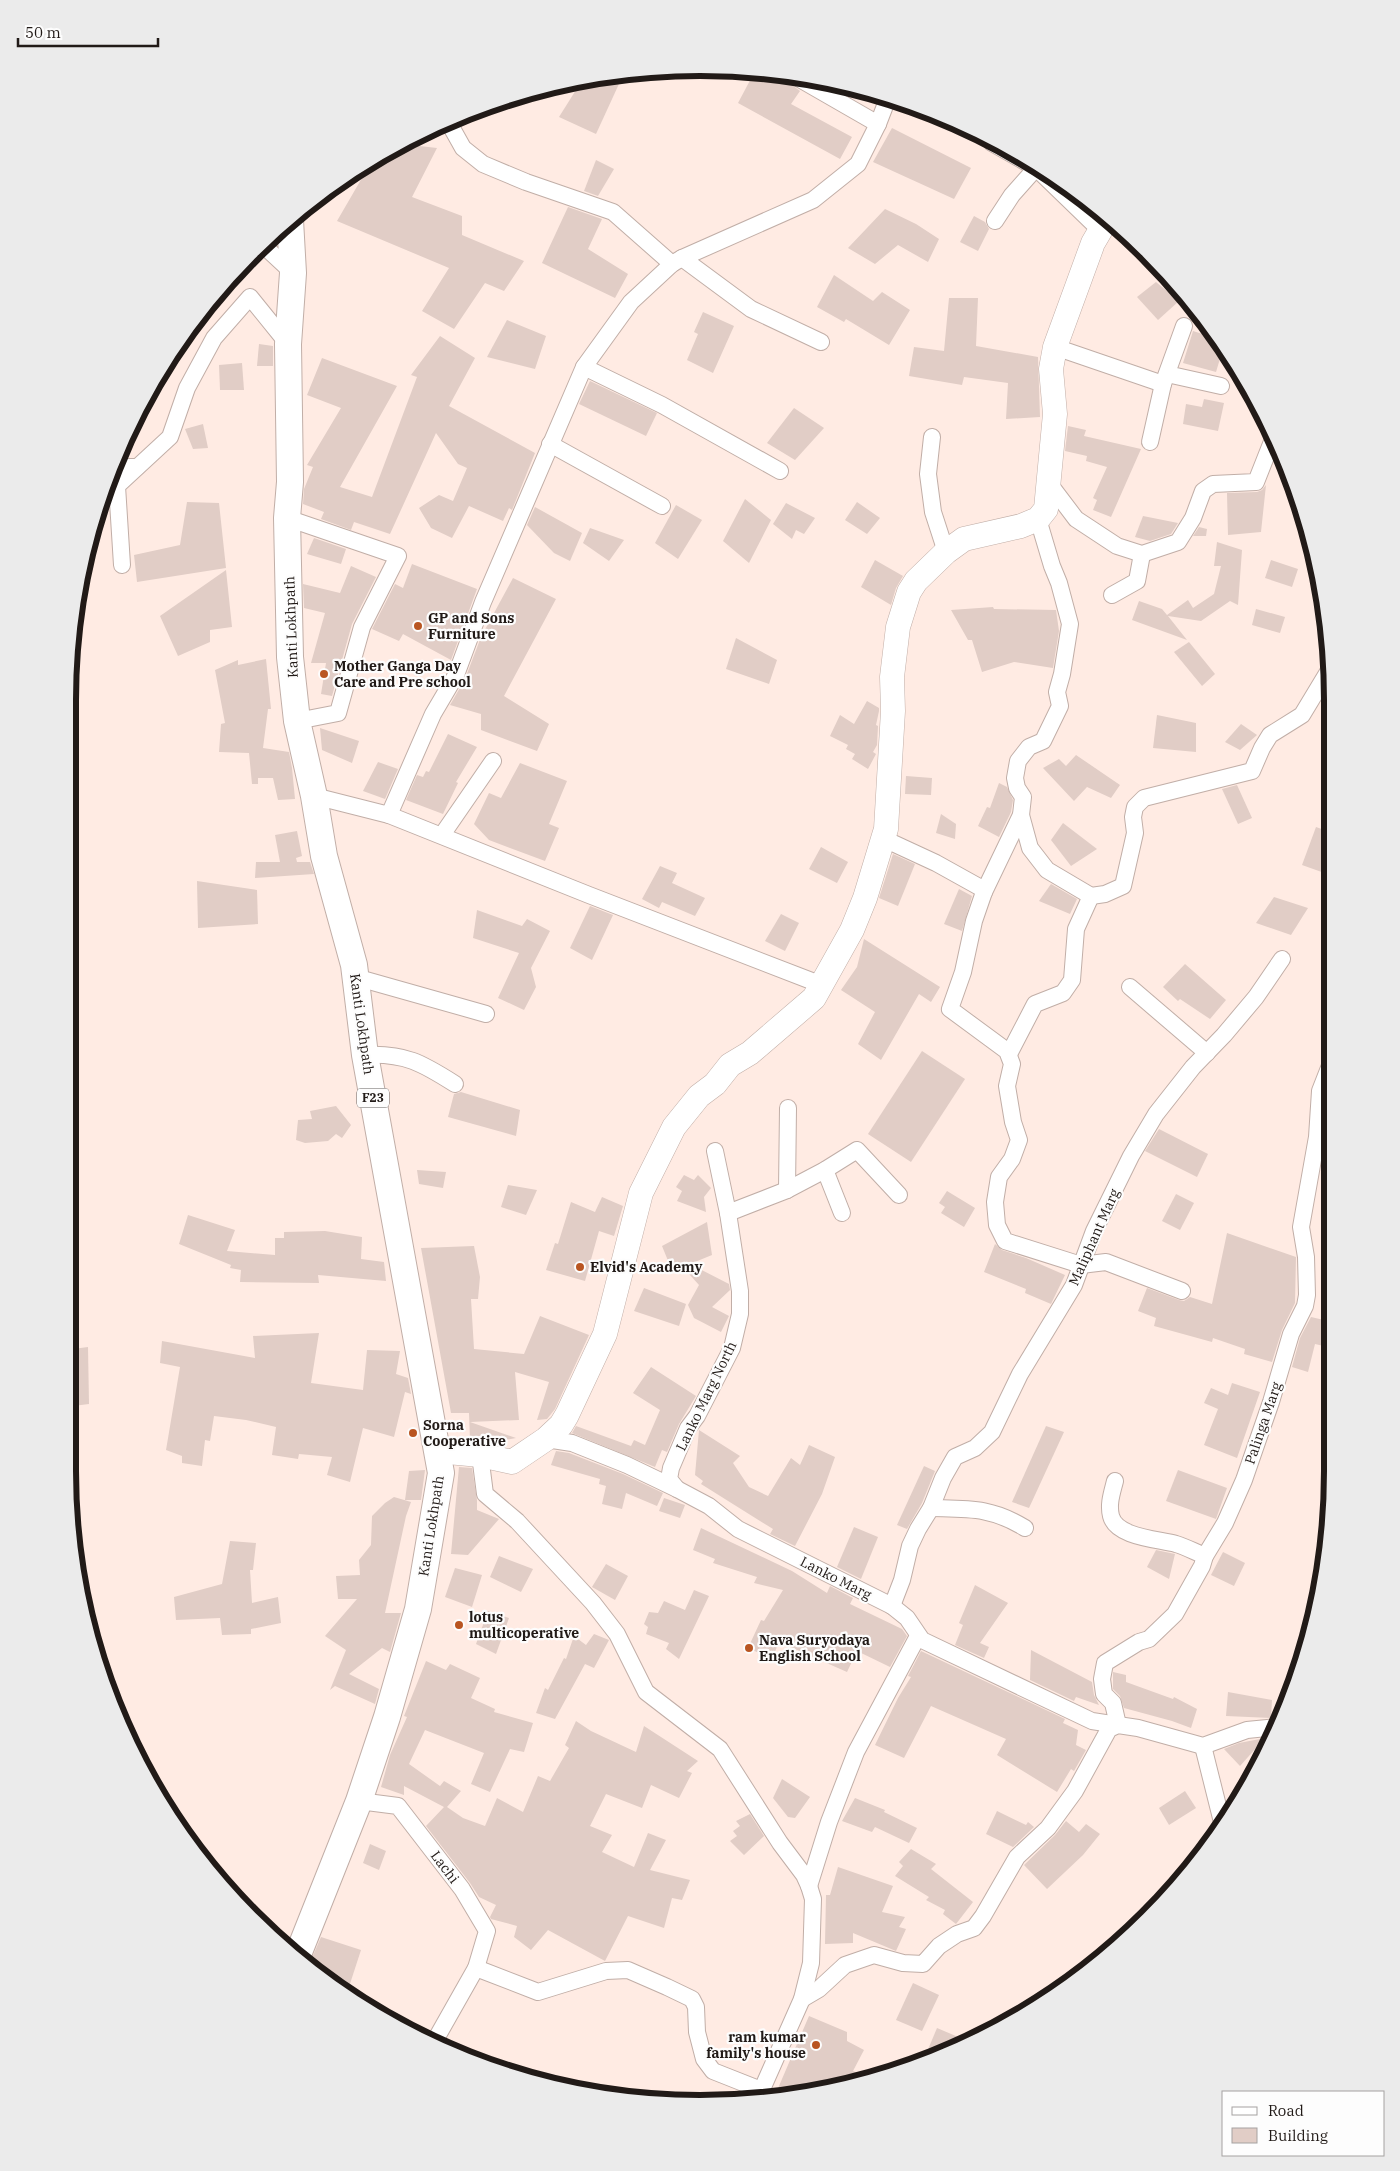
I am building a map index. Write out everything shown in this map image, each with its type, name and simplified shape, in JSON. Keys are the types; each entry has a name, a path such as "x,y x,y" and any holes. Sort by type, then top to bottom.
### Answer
{"main road":[{"path":"437,1451 480,1455 512,1462 546,1439 561,1424 567,1415 604,1334 641,1193 674,1127 699,1096 715,1084 730,1065 750,1053 814,998 852,930 865,898 886,829 893,711 892,677 898,627 909,592 916,581 946,552 964,539 1022,526 1038,519 1046,509 1055,414 1051,369 1055,347 1093,243 1104,225"},
{"name":"Kanti Lokhpath","path":"291,230 293,273 288,344 290,482 287,518 290,657 296,721 314,796 324,856 354,965 365,1055 441,1473 418,1609 387,1717 360,1801 300,1949"}],"street":[{"path":"813,87 878,124"},
{"path":"389,815 433,714 456,675 483,602 584,367 631,302 677,261 813,200 858,164 885,105"},
{"path":"452,128 463,148 483,164 526,182 613,212 677,261 751,309 821,342"},
{"path":"995,221 1012,195 1032,172"},
{"path":"268,251 293,273"},
{"path":"122,565 118,486 170,437 186,388 214,338 250,297 288,344"},
{"path":"1150,442 1165,379 1184,326"},
{"path":"1055,347 1165,379 1221,386"},
{"path":"584,367 662,405 780,471"},
{"path":"932,437 928,474 933,512 946,552"},
{"path":"550,444 662,506"},
{"path":"1048,482 1076,519 1117,546 1142,554 1178,542 1193,518 1203,491 1213,484 1256,482 1270,447"},
{"path":"122,467 137,467"},
{"path":"287,518 398,556 362,627 338,713 296,721"},
{"path":"1038,519 1052,566 1060,582 1070,624 1062,674 1057,692 1060,706 1043,741 1029,747 1018,762 1015,778 1017,788 1023,797 1021,815 984,892 974,921 963,972 950,1009 1009,1054 1012,1064 1007,1086 1013,1122 1019,1140 1012,1159 999,1177 995,1202 996,1225 1005,1241 1081,1264 1106,1262 1182,1291"},
{"path":"1112,595 1136,581 1142,554"},
{"path":"1021,815 1030,848 1047,870 1091,896 1105,894 1124,886 1135,833 1133,817 1135,807 1144,798 1241,776 1252,771 1270,735 1302,715 1323,680"},
{"path":"442,835 493,762"},
{"path":"314,796 389,815 822,985"},
{"path":"882,838 936,863 981,888 984,892"},
{"path":"1009,1054 1035,1004 1063,993 1072,980 1076,929 1091,896"},
{"name":"Maliphant Marg","path":"892,1606 902,1580 910,1546 931,1508 943,1478 955,1457 976,1448 992,1432 1020,1374 1074,1285 1094,1231 1116,1186 1156,1114 1193,1067 1256,997 1282,960"},
{"path":"355,977 486,1014"},
{"path":"1130,988 1207,1052"},
{"path":"365,1055 388,1054 423,1064 455,1084"},
{"name":"Palinga Marg","path":"1118,1726 1113,1703 1104,1694 1102,1679 1105,1663 1139,1642 1149,1639 1175,1614 1202,1566 1205,1556 1225,1522 1244,1480 1271,1402 1291,1334 1305,1306 1307,1295 1306,1257 1302,1227 1317,1137 1320,1092 1324,1081"},
{"path":"787,1190 788,1108"},
{"path":"728,1212 787,1190 826,1170 857,1150 899,1195"},
{"name":"Lanko Marg North","path":"677,1489 669,1479 671,1468 688,1428 697,1416 732,1348 740,1314 740,1291 728,1212 715,1151"},
{"path":"826,1170 842,1213"},
{"name":"Lanko Marg","path":"546,1439 572,1444 627,1465 677,1489 709,1506 738,1529 892,1606 907,1618 922,1640 1092,1720 1138,1728 1203,1746"},
{"path":"480,1455 485,1494 517,1521 594,1603 617,1634 646,1692 720,1749 780,1843 804,1875 809,1886 813,1899 811,1955 802,1999 761,2091"},
{"path":"1115,1481 1109,1503 1111,1517 1116,1525 1129,1534 1178,1545 1205,1556"},
{"path":"931,1508 989,1511 1008,1517 1025,1528"},
{"path":"809,1886 829,1822 856,1752 918,1636"},
{"path":"802,1999 819,1989 846,1965 874,1955 903,1963 922,1964 939,1946 957,1934 974,1928 984,1916 1017,1858 1048,1828 1075,1792 1109,1729 1118,1726"},
{"path":"1220,1816 1203,1746 1247,1730 1268,1727"},
{"name":"Lachi","path":"360,1801 398,1806 462,1889 487,1931 476,1968 437,2036"},
{"path":"476,1968 538,1992 606,1971 628,1970 667,1987 692,1999 696,2007 697,2032 704,2059 714,2071 757,2091"}],"building":[{"path":"751,79 786,83 800,91 791,104 852,137 840,159 738,103"},
{"path":"620,82 596,134 559,117 577,88"},
{"path":"892,128 971,168 954,199 873,162"},
{"path":"415,146 437,148 412,197 462,216 462,235 524,261 504,291 485,283 454,329 422,311 449,268 337,221 364,174"},
{"path":"596,160 614,169 598,196 584,191"},
{"path":"568,207 602,219 588,249 628,274 615,298 542,263"},
{"path":"885,209 916,224 939,239 928,262 898,245 875,264 848,248"},
{"path":"974,216 985,222 989,229 978,251 960,242"},
{"path":"834,275 873,301 882,292 910,310 889,345 846,319 844,322 817,307"},
{"path":"1156,282 1179,301 1158,320 1137,297"},
{"path":"949,298 978,298 976,346 1038,357 1040,417 1006,419 1008,383 964,377 962,385 909,376 914,347 944,351"},
{"path":"703,312 734,326 713,373 687,360 698,334 694,332"},
{"path":"507,320 546,336 535,369 487,357"},
{"path":"1193,331 1206,335 1221,356 1216,372 1183,363"},
{"path":"440,336 475,358 449,406 535,453 512,510 509,508 503,521 469,506 452,538 431,528 419,508 439,495 453,501 467,468 458,464 436,433 390,534 354,522 351,530 321,519 324,512 303,504 304,489 313,467 307,465 341,408 307,395 322,358 397,386 340,487 372,497 417,377 411,375"},
{"path":"259,344 273,346 273,366 257,366"},
{"path":"242,363 244,390 220,390 219,365"},
{"path":"590,381 657,413 646,436 579,404"},
{"path":"1204,399 1224,403 1218,431 1183,424 1186,404 1202,407"},
{"path":"794,408 824,428 795,460 767,443"},
{"path":"203,424 208,448 193,449 185,429"},
{"path":"1068,426 1086,430 1084,436 1141,449 1111,517 1093,510 1097,500 1093,498 1107,467 1086,461 1087,456 1065,451"},
{"path":"1266,485 1261,532 1228,535 1227,493 1257,492"},
{"path":"745,499 771,520 749,563 723,541"},
{"path":"187,502 219,503 226,568 137,582 134,555 180,545"},
{"path":"857,502 880,518 867,534 845,520"},
{"path":"786,503 815,518 804,534 796,530 792,539 773,524"},
{"path":"676,505 702,520 678,559 655,543"},
{"path":"535,507 582,533 570,561 554,553 527,525"},
{"path":"1143,516 1178,523 1171,534 1150,541 1135,537"},
{"path":"1199,527 1207,529 1206,536 1193,536"},
{"path":"590,528 624,540 609,561 583,543"},
{"path":"314,538 346,549 341,564 307,554"},
{"path":"1217,542 1242,550 1238,605 1230,601 1201,621 1168,616 1187,640 1132,620 1139,601 1162,609 1167,615 1188,600 1193,608 1214,594 1221,566 1214,566"},
{"path":"875,560 903,576 896,588 891,605 861,587"},
{"path":"1271,560 1298,569 1292,587 1265,578"},
{"path":"412,564 477,589 451,660 403,634 399,641 372,629 395,584 403,588"},
{"path":"351,566 376,577 352,624 332,696 321,694 326,663 311,663 325,613 304,608 303,584 340,593"},
{"path":"226,570 232,627 210,630 210,642 178,656 160,616"},
{"path":"513,578 556,599 504,696 549,724 537,751 481,730 481,714 450,705 465,679 481,637"},
{"path":"993,607 994,609 1056,610 1059,631 1053,668 1014,662 982,672 972,640 968,640 951,610"},
{"path":"1256,609 1285,617 1280,633 1252,625"},
{"path":"736,638 777,660 769,684 726,669"},
{"path":"1189,642 1215,674 1202,686 1174,652"},
{"path":"266,659 271,709 268,709 263,748 289,752 295,799 278,800 273,778 258,778 258,784 252,784 249,753 219,752 221,724 225,723 215,670 238,660 238,665"},
{"path":"867,701 879,708 876,725 878,726 877,745 873,752 876,754 868,769 852,759 855,754 846,749 848,745 830,736 840,715 854,724"},
{"path":"1157,715 1196,723 1196,752 1153,748"},
{"path":"1241,724 1257,735 1240,750 1225,742"},
{"path":"320,728 359,741 352,763 322,750"},
{"path":"448,734 477,747 456,782 458,783 443,814 406,800 417,775 423,777 426,771 429,772"},
{"path":"1076,755 1120,785 1111,798 1087,787 1074,801 1043,768 1059,759 1066,766"},
{"path":"378,762 398,769 385,799 363,791"},
{"path":"520,763 567,781 549,824 559,828 545,861 489,840 474,824 489,793 501,798"},
{"path":"906,776 932,778 931,795 905,794"},
{"path":"999,783 1007,787 1013,800 1011,812 999,837 978,826 987,807 990,808"},
{"path":"1237,785 1252,818 1238,824 1222,789"},
{"path":"941,814 956,824 955,839 936,833"},
{"path":"1063,823 1097,849 1071,866 1051,840"},
{"path":"1316,827 1324,830 1324,873 1302,865"},
{"path":"297,831 302,856 296,858 297,862 310,862 314,874 255,878 256,862 280,862 275,835"},
{"path":"821,847 848,862 837,883 809,869"},
{"path":"893,854 915,864 898,906 879,898"},
{"path":"660,866 677,873 672,883 705,898 695,916 662,902 659,908 642,899"},
{"path":"197,881 257,890 258,924 198,928"},
{"path":"1051,884 1077,899 1070,914 1039,901"},
{"path":"959,889 972,896 962,931 944,924"},
{"path":"1274,897 1308,908 1291,935 1256,923"},
{"path":"590,906 613,915 592,960 570,948"},
{"path":"477,910 522,926 527,919 550,931 531,968 536,987 524,1010 498,998 519,953 473,938"},
{"path":"781,914 799,923 785,951 765,941"},
{"path":"864,939 940,987 931,1002 919,994 881,1060 858,1044 875,1012 841,990 857,967"},
{"path":"1185,964 1226,1000 1210,1019 1180,999 1178,1001 1163,987"},
{"path":"922,1051 965,1079 911,1162 868,1134"},
{"path":"461,1092 520,1110 516,1136 448,1117 454,1094"},
{"path":"336,1106 351,1125 342,1138 336,1134 328,1141 305,1143 296,1140 298,1120 312,1119 310,1111"},
{"path":"1159,1129 1208,1154 1197,1177 1145,1151"},
{"path":"417,1170 446,1172 443,1188 419,1184"},
{"path":"684,1175 694,1180 698,1175 711,1188 704,1197 706,1212 677,1201 682,1191 676,1187"},
{"path":"508,1185 537,1190 526,1215 501,1207"},
{"path":"947,1191 975,1208 964,1227 941,1213 945,1207 939,1203"},
{"path":"1176,1194 1194,1203 1180,1230 1162,1221"},
{"path":"602,1197 623,1206 614,1236 599,1231 585,1281 546,1270 555,1243 558,1244 571,1202 595,1212"},
{"path":"188,1215 235,1230 227,1251 275,1255 275,1238 284,1238 284,1232 325,1231 362,1237 361,1259 384,1262 386,1281 318,1275 319,1283 240,1282 241,1270 230,1268 231,1265 179,1244"},
{"path":"707,1222 712,1255 690,1264 729,1284 730,1290 712,1307 729,1316 721,1332 694,1318 688,1305 699,1285 681,1265 671,1268 662,1246"},
{"path":"1227,1233 1296,1257 1295,1303 1282,1330 1272,1362 1244,1354 1245,1349 1213,1338 1212,1342 1154,1326 1156,1318 1138,1311 1147,1288 1179,1300 1184,1301 1190,1297 1212,1304"},
{"path":"995,1244 1002,1250 1065,1275 1051,1304 1025,1293 1026,1289 984,1272"},
{"path":"474,1246 480,1277 478,1299 471,1299 474,1349 524,1354 540,1316 589,1335 555,1409 547,1419 537,1420 549,1382 515,1372 519,1420 470,1422 516,1438 488,1443 470,1440 469,1413 451,1413 421,1248"},
{"path":"644,1288 686,1304 679,1326 634,1311"},
{"path":"1311,1317 1324,1320 1324,1346 1315,1344 1308,1372 1292,1367 1300,1338"},
{"path":"319,1333 311,1383 363,1390 367,1350 400,1351 396,1374 408,1378 411,1394 405,1392 394,1437 363,1428 350,1482 327,1475 332,1457 299,1454 298,1459 272,1455 276,1427 246,1420 214,1416 210,1441 205,1440 202,1466 182,1463 182,1456 166,1450 180,1367 160,1363 162,1341 255,1358 253,1336"},
{"path":"88,1347 89,1404 76,1406 76,1349"},
{"path":"651,1367 696,1396 679,1424 667,1452 662,1450 655,1467 572,1433 576,1426 631,1446 634,1440 645,1445 660,1410 633,1393"},
{"path":"1232,1383 1260,1392 1237,1458 1204,1445 1218,1409 1204,1403 1211,1388 1228,1395"},
{"path":"1046,1426 1064,1432 1029,1508 1012,1502"},
{"path":"699,1430 740,1456 733,1463 749,1487 768,1496 791,1458 800,1465 809,1445 835,1457 822,1494 795,1546 770,1534 773,1529 701,1484 703,1481 695,1475"},
{"path":"556,1451 569,1453 623,1474 663,1493 657,1506 626,1493 622,1509 602,1504 606,1486 599,1484 600,1479 551,1465"},
{"path":"924,1466 935,1471 922,1503 907,1529 897,1525"},
{"path":"459,1467 472,1468 477,1510 499,1519 468,1555 451,1554"},
{"path":"425,1470 421,1500 405,1500 409,1471"},
{"path":"1178,1470 1227,1488 1216,1519 1166,1501"},
{"path":"394,1497 411,1502 406,1516 385,1613 401,1613 390,1652 382,1648 349,1674 379,1689 375,1704 335,1686 330,1690 346,1650 325,1636 357,1599 338,1599 336,1576 360,1575 359,1560 371,1545 372,1516"},
{"path":"664,1498 685,1505 680,1518 659,1511"},
{"path":"854,1527 878,1537 861,1579 837,1567"},
{"path":"701,1528 792,1571 827,1593 830,1586 853,1598 850,1604 902,1629 907,1636 890,1667 857,1651 847,1672 779,1642 772,1659 748,1648 761,1620 764,1621 783,1590 754,1583 757,1577 713,1563 715,1559 693,1550"},
{"path":"230,1541 256,1543 253,1570 250,1570 252,1603 278,1597 281,1623 251,1629 251,1634 222,1635 220,1618 176,1620 174,1597 222,1584"},
{"path":"1156,1550 1175,1554 1169,1579 1147,1567"},
{"path":"1223,1552 1245,1563 1234,1586 1211,1575"},
{"path":"499,1556 533,1569 521,1592 490,1577"},
{"path":"606,1564 628,1576 615,1600 592,1587"},
{"path":"455,1568 482,1575 472,1607 445,1597"},
{"path":"975,1585 1008,1603 980,1643 989,1647 984,1658 955,1645 963,1625 959,1623"},
{"path":"694,1590 709,1596 679,1659 666,1649 669,1643 646,1634 648,1627 644,1624 649,1612 658,1613 664,1601 685,1610"},
{"path":"488,1611 509,1618 496,1654 476,1644"},
{"path":"594,1634 609,1640 594,1668 585,1664 555,1719 536,1713 545,1688 548,1690 564,1658 566,1659 574,1636 586,1645"},
{"path":"1031,1650 1092,1682 1094,1695 1099,1705 1076,1697 1074,1701 1030,1680"},
{"path":"921,1651 1065,1719 1063,1723 1078,1730 1076,1745 1086,1750 1074,1771 1071,1769 1057,1792 997,1755 1006,1739 931,1706 904,1758 875,1745 898,1698 911,1677 908,1676"},
{"path":"426,1661 446,1670 450,1664 480,1678 471,1698 495,1709 494,1712 533,1723 524,1752 510,1749 490,1792 471,1784 484,1753 425,1730 409,1764 440,1786 444,1781 461,1791 447,1807 463,1818 485,1826 497,1798 523,1812 538,1776 550,1781 569,1748 565,1745 576,1721 591,1731 636,1752 644,1726 698,1761 687,1771 692,1773 679,1798 651,1785 642,1808 606,1794 590,1826 612,1835 602,1852 634,1867 648,1833 666,1840 650,1870 690,1880 682,1900 672,1898 664,1928 628,1916 605,1961 548,1930 531,1950 514,1937 517,1926 491,1919 490,1917 496,1905 479,1897 426,1826 444,1807 404,1786 404,1795 381,1787 390,1755 407,1717 404,1716"},
{"path":"1113,1672 1126,1675 1126,1682 1173,1699 1174,1697 1197,1709 1191,1728 1124,1708 1120,1696 1113,1689"},
{"path":"1228,1692 1272,1700 1271,1718 1226,1716"},
{"path":"1263,1738 1240,1766 1224,1749 1239,1743"},
{"path":"782,1779 810,1797 795,1818 788,1817 773,1798"},
{"path":"1185,1791 1196,1808 1169,1825 1159,1808"},
{"path":"855,1798 885,1810 884,1812 917,1828 909,1843 875,1827 872,1832 842,1821"},
{"path":"997,1811 1026,1825 1028,1822 1034,1827 1013,1847 986,1834"},
{"path":"750,1814 764,1836 744,1855 730,1841 737,1836 733,1831 740,1826 736,1821"},
{"path":"1066,1821 1079,1832 1086,1824 1100,1834 1083,1855 1047,1889 1024,1865 1055,1835"},
{"path":"370,1844 386,1851 379,1870 363,1863"},
{"path":"911,1849 936,1864 931,1869 973,1902 956,1924 943,1914 945,1910 926,1900 929,1897 895,1876 903,1866 899,1862"},
{"path":"838,1867 893,1886 882,1912 905,1917 899,1927 906,1929 896,1951 853,1933 853,1943 825,1944 826,1895 830,1895"},
{"path":"321,1937 361,1950 349,1987 312,1959"},
{"path":"913,1983 939,1995 922,2031 896,2020"},
{"path":"809,2016 847,2032 847,2041 864,2050 853,2071 859,2074 822,2083 778,2089"},
{"path":"937,2028 960,2038 939,2047 927,2052"}],"place":[{"name":"GP and Sons Furniture","path":"418,626"},
{"name":"Mother Ganga Day Care and Pre school","path":"324,674"},
{"name":"Elvid's Academy","path":"580,1267"},
{"name":"Sorna Cooperative","path":"413,1433"},
{"name":"lotus multicoperative","path":"459,1625"},
{"name":"Nava Suryodaya English School","path":"749,1648"},
{"name":"ram kumar family's house","path":"816,2045"}]}
